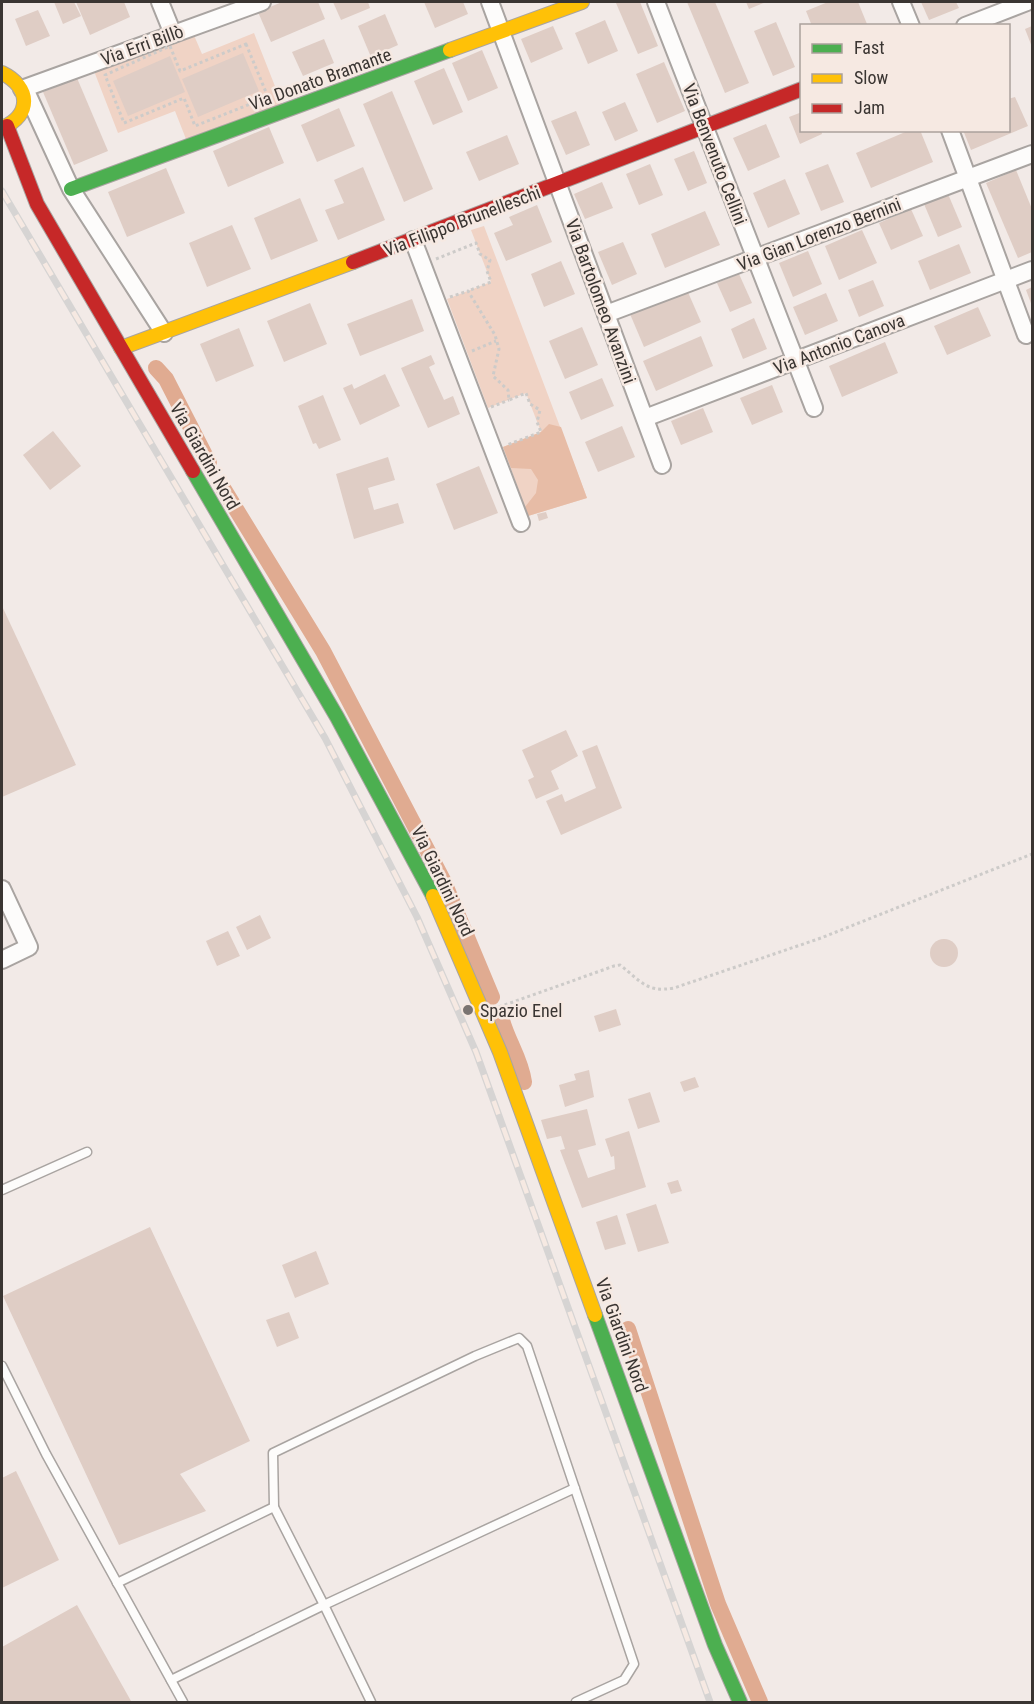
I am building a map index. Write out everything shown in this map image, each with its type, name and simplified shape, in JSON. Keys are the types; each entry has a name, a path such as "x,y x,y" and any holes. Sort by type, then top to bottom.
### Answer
{"main road":[{"name":"Via Donato Bramante","path":"71,189 582,2"},
{"path":"2,73 16,80 23,89 23,110 15,122 4,127"},
{"name":"Via Filippo Brunelleschi","path":"121,348 413,240 800,89"},
{"name":"Via Giardini Nord","path":"4,127 28,184 71,266 337,717 439,908 500,1052 715,1645 740,1702"},
{"path":"2,143 16,170 28,184"}],"street":[{"path":"160,2 173,34"},
{"name":"Via Erri Billò","path":"23,89 262,2"},
{"name":"Via Bartolomeo Avanzini","path":"490,2 662,465"},
{"name":"Via Benvenuto Cellini","path":"656,2 814,408"},
{"path":"901,2 910,24"},
{"path":"970,24 1027,2"},
{"path":"23,89 71,189 164,333"},
{"path":"951,132 1026,335"},
{"name":"Via Gian Lorenzo Bernini","path":"606,314 1032,154"},
{"path":"413,240 521,523"},
{"name":"Via Antonio Canova","path":"645,418 1032,270"},
{"path":"2,890 29,947 2,960"}],"lane":[{"path":"2,1191 87,1152"},
{"path":"371,1702 274,1507 273,1453 475,1356 519,1338 527,1346 634,1664 624,1680 576,1702"},
{"path":"2,1366 46,1454 183,1702"},
{"path":"171,1680 324,1605 575,1488"},
{"path":"117,1583 274,1507"}],"path":[{"path":"246,44 268,97 195,126 184,98 124,123 105,75 170,46 180,71 234,49 246,44"},
{"path":"430,253 433,260 476,243 480,254 490,260 487,272 491,282 447,299"},
{"path":"468,291 497,341 499,349 493,376 508,390 509,400"},
{"path":"467,352 497,341"},
{"path":"488,408 526,393 530,404 540,410 537,422 541,432"},
{"path":"484,1013 620,965 650,989 660,991 674,988 821,938 1032,854"}],"shaded area":[{"path":"193,33 202,54 254,33 282,104 186,139 175,111 118,133 94,71"},
{"path":"484,226 587,498 528,516 503,447 541,432 526,393 488,408 447,299 491,282 471,230"},
{"path":"549,424 561,427 587,498 528,516 525,507 536,493 538,480 531,469 511,468 503,447 541,432"}],"building":[{"path":"54,2 74,2 81,16 63,24"},
{"path":"76,2 124,2 130,17 90,35"},
{"path":"282,2 318,2 325,19 271,42 258,12"},
{"path":"333,2 368,2 370,8 341,20"},
{"path":"424,2 463,2 468,14 435,28"},
{"path":"640,2 658,46 638,54 616,3"},
{"path":"687,2 715,2 749,83 725,93"},
{"path":"746,2 766,2 749,9"},
{"path":"828,2 858,2 867,24 811,24 806,11"},
{"path":"921,2 956,2 959,8 929,20"},
{"path":"38,10 50,36 26,46 15,19"},
{"path":"385,14 398,45 371,57 358,26"},
{"path":"605,20 618,51 588,64 575,33"},
{"path":"776,22 795,67 773,76 754,31"},
{"path":"553,26 563,49 531,63 521,39"},
{"path":"1032,26 1032,47 1025,29"},
{"path":"324,39 334,63 303,76 292,52"},
{"path":"482,50 498,88 468,101 452,63"},
{"path":"243,53 259,91 198,117 182,79"},
{"path":"170,56 185,92 128,116 113,81"},
{"path":"664,62 685,111 657,123 636,74"},
{"path":"444,68 463,112 433,125 414,81"},
{"path":"77,78 108,151 74,165 43,92"},
{"path":"392,91 433,189 404,202 363,104"},
{"path":"1015,97 1028,126 971,150 964,132 1010,132 1010,98"},
{"path":"625,102 638,131 615,141 602,112"},
{"path":"339,108 355,146 317,162 301,125"},
{"path":"576,111 590,145 566,155 551,121"},
{"path":"800,113 800,132 822,132 822,134 800,144 789,117"},
{"path":"766,124 780,157 748,171 733,138"},
{"path":"269,127 284,163 228,187 213,151"},
{"path":"905,132 921,132 933,162 871,188 856,153"},
{"path":"507,135 519,164 479,181 466,152"},
{"path":"694,151 707,183 688,191 674,159"},
{"path":"650,164 663,195 639,205 626,174"},
{"path":"828,164 844,202 821,211 805,173"},
{"path":"363,167 385,220 338,240 325,210 344,203 334,180"},
{"path":"166,168 185,213 127,237 108,192"},
{"path":"1016,170 1032,209 1032,252 1018,258 986,183"},
{"path":"785,179 800,214 768,228 753,193"},
{"path":"602,182 613,208 585,219 574,194"},
{"path":"948,194 962,227 938,237 924,204"},
{"path":"300,198 318,241 271,260 254,218"},
{"path":"537,205 552,242 506,261 494,233 513,225 509,217"},
{"path":"911,209 923,236 891,250 879,223"},
{"path":"705,211 720,245 665,268 651,234"},
{"path":"232,225 251,269 207,287 189,243"},
{"path":"862,230 877,263 839,280 825,246"},
{"path":"623,242 637,274 612,285 598,252"},
{"path":"959,244 971,273 930,290 918,261"},
{"path":"808,251 822,284 793,297 779,263"},
{"path":"561,261 575,294 544,307 531,274"},
{"path":"739,274 752,303 730,312 717,283"},
{"path":"873,280 884,306 859,317 848,290"},
{"path":"1032,287 1032,306 1026,290"},
{"path":"687,290 701,322 644,347 630,314"},
{"path":"826,293 838,321 805,335 793,307"},
{"path":"412,299 424,331 360,356 347,324"},
{"path":"310,303 327,344 284,362 267,321"},
{"path":"978,307 991,336 947,355 934,326"},
{"path":"754,318 767,349 743,359 731,329"},
{"path":"582,327 598,365 565,379 549,341"},
{"path":"239,328 254,366 216,382 200,344"},
{"path":"701,336 713,366 656,391 643,361"},
{"path":"885,342 898,373 842,397 829,366"},
{"path":"431,355 435,364 429,367 444,400 453,396 460,414 428,428 401,368"},
{"path":"385,374 400,406 360,425 343,388 352,384 354,389"},
{"path":"602,378 614,406 581,420 569,392"},
{"path":"772,385 783,412 752,425 740,398"},
{"path":"323,395 341,440 319,449 316,443 313,444 298,406"},
{"path":"703,408 713,432 681,445 671,421"},
{"path":"622,426 635,457 598,472 585,442"},
{"path":"53,431 81,466 50,490 23,455"},
{"path":"388,457 395,480 368,488 374,510 398,503 404,523 354,539 336,474"},
{"path":"479,466 498,513 454,530 436,484"},
{"path":"546,512 548,518 539,521 537,514"},
{"path":"2,606 76,765 2,797"},
{"path":"566,730 578,756 551,771 559,789 536,799 528,780 534,777 522,750"},
{"path":"597,745 622,808 561,835 546,801 562,794 565,802 596,788 582,751"},
{"path":"260,915 271,938 247,950 236,927"},
{"path":"228,931 240,956 217,966 206,941"},
{"path":"944,939 954,943 958,953 954,963 944,967 934,963 930,953 934,943"},
{"path":"616,1009 621,1025 599,1032 594,1016"},
{"path":"589,1070 594,1097 565,1107 559,1085 576,1080 574,1074"},
{"path":"695,1077 699,1087 684,1092 680,1082"},
{"path":"650,1092 660,1122 638,1129 628,1099"},
{"path":"587,1109 596,1145 578,1150 588,1178 615,1169 614,1156 611,1157 605,1139 629,1131 646,1187 582,1208 560,1150 565,1149 561,1136 547,1139 541,1120"},
{"path":"678,1180 682,1191 671,1194 667,1183"},
{"path":"656,1204 669,1243 638,1252 626,1214"},
{"path":"617,1215 626,1244 605,1250 596,1222"},
{"path":"150,1227 250,1441 180,1474 206,1511 119,1545 3,1296"},
{"path":"316,1251 329,1284 295,1298 282,1265"},
{"path":"289,1312 299,1338 277,1347 266,1320"},
{"path":"16,1471 59,1560 2,1588 2,1478"},
{"path":"77,1605 131,1701 2,1702 2,1647"}],"waterway":[{"path":"156,368 166,379 209,463"},
{"path":"223,488 323,651 444,882 492,997"},
{"path":"502,1020 524,1082"},
{"path":"628,1329 718,1604 760,1702"}],"railway":[{"path":"2,191 325,738 417,917 476,1052 710,1702"}],"traffic: fast":[{"path":"71,189 450,50"},
{"path":"193,471 337,717 433,896"},
{"path":"595,1315 715,1645 740,1702"}],"traffic: slow":[{"path":"450,50 582,2"},
{"path":"2,73 18,86 23,93 24,101 19,116 2,128"},
{"path":"121,348 353,262"},
{"path":"433,896 500,1052 595,1315"}],"traffic: jam":[{"path":"353,262 800,90"},
{"path":"7,126 37,204 193,471"}],"place":[{"name":"Spazio Enel","path":"468,1010"}]}
